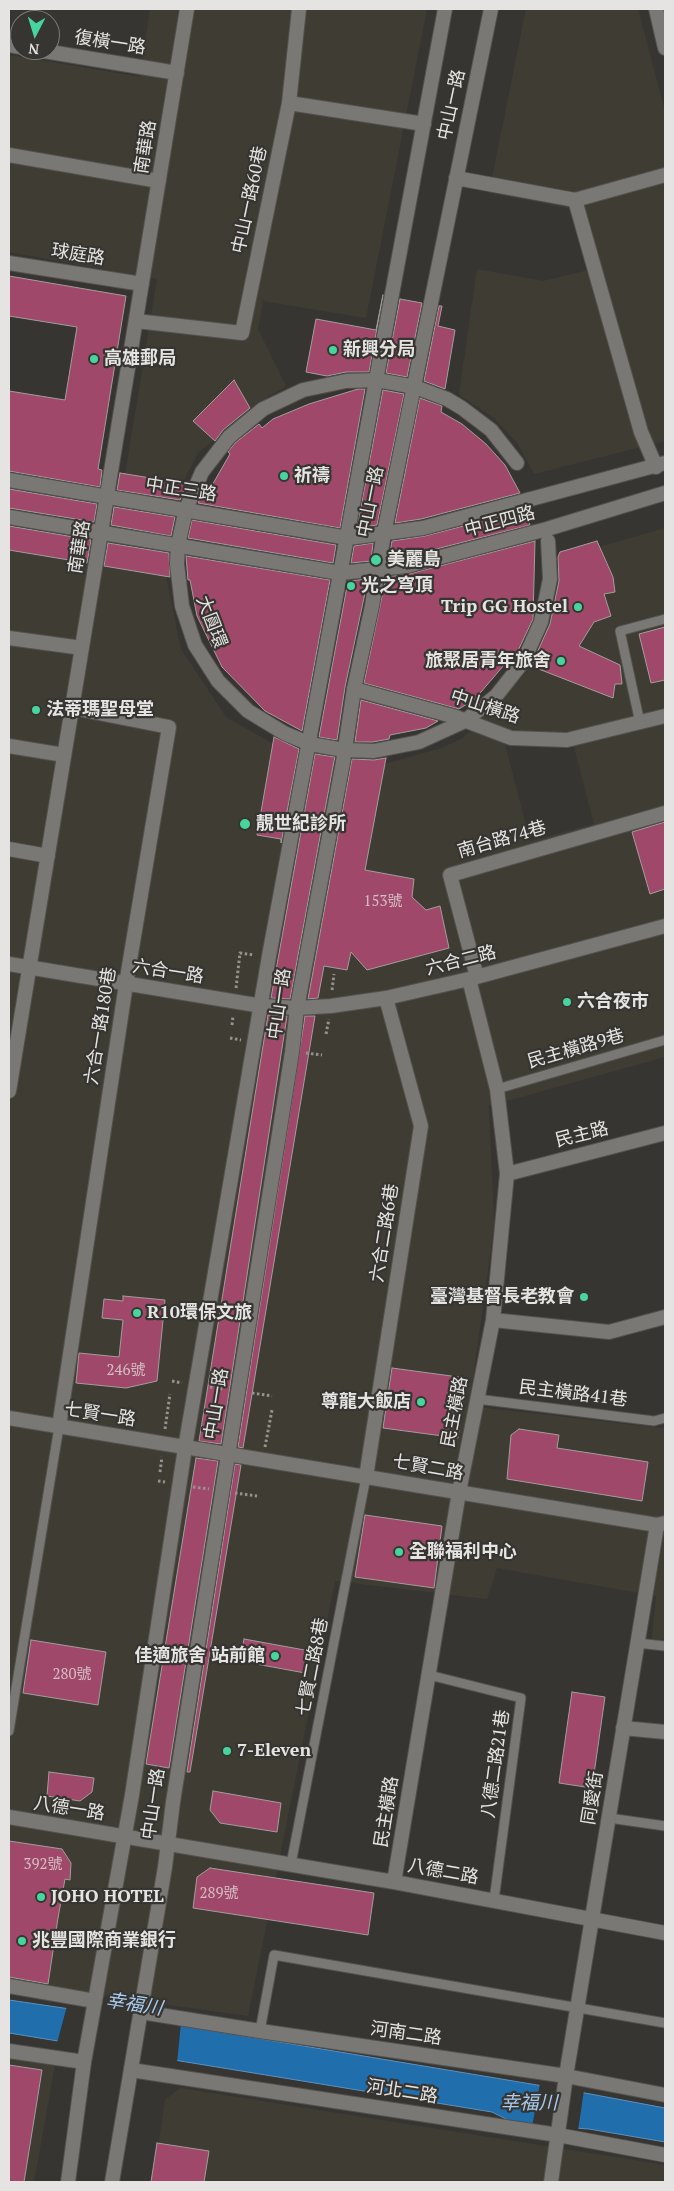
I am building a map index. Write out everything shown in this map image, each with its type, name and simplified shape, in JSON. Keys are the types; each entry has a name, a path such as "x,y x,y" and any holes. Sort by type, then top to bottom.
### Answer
{"street":[{"name":"南華路","path":"9,1087 187,9"},
{"path":"299,9 289,104 424,124"},
{"name":"中山一路","path":"84,2062 124,1837 185,1448 262,1006 269,956 310,744 445,9"},
{"name":"中山一路","path":"132,2070 292,1052 297,1008 354,688 384,533 491,9"},
{"path":"656,9 664,40"},
{"name":"復橫一路","path":"60,54 177,73"},
{"name":"中山一路60巷","path":"136,321 242,333 289,104"},
{"path":"9,155 159,182"},
{"path":"456,178 575,200 665,175"},
{"path":"575,200 641,432 661,465"},
{"name":"球庭路","path":"9,263 142,284"},
{"name":"大圓環","path":"516,463 491,430 462,408 447,399 415,388 377,380 346,381 303,390 263,409 229,437 202,472 186,510 178,545 177,564 182,606 195,645 218,681 248,711 284,733 310,744 344,750 374,750 419,742 465,721 496,696 523,662 541,622 550,579 548,542"},
{"name":"中正四路","path":"348,538 423,528 661,465"},
{"name":"中正三路","path":"9,480 348,538"},
{"name":"中正四路","path":"340,573 407,566 547,530 665,493"},
{"path":"9,517 340,573"},
{"path":"9,638 82,648"},
{"name":"中山橫路","path":"354,688 465,721 511,738 567,740 665,716"},
{"name":"六合一路180巷","path":"59,1427 126,984 168,727 73,708"},
{"path":"9,746 64,756"},
{"name":"南台路74巷","path":"473,978 450,875 665,813"},
{"path":"9,849 48,856"},
{"name":"六合二路","path":"262,1006 297,1008 331,1006 386,998 473,978 665,926"},
{"name":"六合一路","path":"9,964 262,1006"},
{"name":"民主橫路","path":"394,1882 459,1492 493,1320 507,1174 497,1089 473,978"},
{"name":"六合二路6巷","path":"366,1477 421,1126 386,998"},
{"name":"民主路","path":"507,1174 665,1133"},
{"path":"493,1320 609,1332 665,1317"},
{"name":"七賢一路","path":"9,1418 185,1448"},
{"name":"七賢二路","path":"185,1448 661,1524"},
{"name":"同愛街","path":"558,2135 637,1643 661,1524"},
{"path":"623,1728 665,1732"},
{"name":"八德一路","path":"9,1818 124,1837"},
{"name":"八德二路","path":"124,1837 394,1882 665,1933"},
{"path":"9,1986 95,2001"},
{"name":"河南二路","path":"141,2012 566,2076 665,2095"},
{"path":"9,2051 84,2062 68,2182"},
{"path":"112,2182 132,2070"},
{"name":"河北二路","path":"132,2070 558,2135 665,2155"},
{"path":"551,2182 558,2135"}],"lane":[{"path":"640,723 620,631 665,618"},
{"name":"民主橫路9巷","path":"497,1089 665,1040"},
{"name":"民主橫路41巷","path":"477,1399 654,1421 665,1418"},
{"path":"9,1731 59,1427"},
{"name":"七賢二路8巷","path":"291,1864 366,1477"},
{"path":"637,1643 665,1646"},
{"name":"八德二路21巷","path":"429,1675 521,1698 494,1900"},
{"path":"609,1818 665,1826"},
{"path":"260,2031 274,1955 665,2023"}],"shaded area":[{"path":"150,9 427,9 366,318 263,301 258,329 286,386 256,404 198,453 174,499 123,487 157,279 9,252 9,55 10,60 39,60 140,77"},
{"path":"526,9 638,9 665,111 665,441 534,474 518,444 493,417 459,395 477,269 543,281 597,268 578,210 489,193"},
{"path":"665,528 665,1057 489,1106 494,1226 469,1406 660,1428 665,1427 665,1640 652,1639 656,1596 497,1568 487,1599 335,1581 248,2016 9,1983 9,538 76,549 117,560 164,567 181,649 226,717 277,746 378,766 441,748 463,738 526,673 551,618 560,566 568,556","holes":["505,744 574,747 594,824 530,841"]},
{"path":"9,2058 55,2065 34,2182 9,2182"},
{"path":"180,2088 665,2165 665,2182 153,2182 165,2100"}],"water":[{"name":"幸福川","path":"9,2000 172,2024 665,2108 665,2142 589,2129 531,2125 510,2121 492,2112 9,2033"}],"pier":[{"path":"67,2006 181,2023 177,2063 57,2043"},
{"path":"540,2083 584,2090 578,2131 532,2127"}],"building":[{"name":"高雄郵局","path":"9,276 126,296 98,469 102,470 100,487 9,471 9,391 65,400 77,327 9,316"},
{"name":"新興分局","path":"383,295 369,372 346,372 327,376 306,372 316,319 376,330"},
{"path":"400,299 422,303 407,377 386,373"},
{"path":"439,306 442,306 438,326 455,330 445,389 424,381"},
{"path":"234,380 250,408 223,430 215,441 193,421"},
{"path":"358,389 365,389 340,528 198,503 205,486 211,487 230,454 228,452 235,443 259,424 262,428 273,419 309,404"},
{"path":"383,390 404,394 377,525 357,528"},
{"path":"420,398 442,406 441,412 462,424 486,444 505,465 520,493 421,519 395,523"},
{"path":"120,473 187,484 180,500 117,490"},
{"path":"9,489 97,504 94,522 9,508"},
{"path":"114,507 175,517 171,536 111,525"},
{"path":"525,510 530,525 405,557 389,559 392,541 425,536"},
{"path":"192,520 336,545 333,563 188,538"},
{"path":"9,526 91,540 87,563 9,550"},
{"path":"535,541 533,619 514,660 510,658 475,699 459,709 364,683 386,577 409,574"},
{"path":"597,541 613,577 615,592 604,594 611,616 594,622 579,646 620,665 622,684 615,684 613,698 531,666 550,624 559,581 558,557 560,552"},
{"path":"108,543 169,553 170,577 104,566"},
{"path":"373,543 371,561 351,563 354,546"},
{"path":"186,556 330,580 302,731 265,711 222,667 197,616 190,580 188,580"},
{"path":"368,579 345,687 337,740 319,737 348,581"},
{"path":"665,627 665,680 651,683 639,634"},
{"path":"361,700 438,721 426,728 390,735 389,739 373,742 355,742"},
{"path":"274,737 299,749 281,843 281,839 257,835"},
{"path":"315,754 335,757 290,999 271,998"},
{"path":"386,758 365,870 414,879 412,897 426,910 440,906 449,948 367,970 351,952 347,970 324,966 318,998 308,999 352,759 374,760"},
{"path":"665,822 665,889 650,894 632,832"},
{"path":"268,1015 287,1016 221,1444 199,1441"},
{"path":"305,1016 315,1016 243,1448 238,1447"},
{"path":"123,1296 165,1300 157,1381 126,1388 76,1383 79,1353 119,1357 123,1320 102,1318 104,1299 123,1301"},
{"name":"尊龍大飯店","path":"392,1368 466,1378 458,1438 383,1428"},
{"path":"519,1429 559,1435 557,1448 648,1462 642,1501 507,1479 511,1435"},
{"path":"196,1458 218,1461 169,1768 146,1764"},
{"path":"235,1464 241,1465 190,1772 187,1772"},
{"name":"全聯福利中心","path":"365,1515 442,1526 434,1588 355,1577"},
{"name":"佳適旅舍 站前館","path":"244,1639 310,1651 305,1673 240,1661"},
{"path":"31,1640 106,1652 98,1705 23,1693"},
{"path":"572,1692 605,1697 592,1788 559,1783"},
{"path":"49,1772 94,1778 92,1792 80,1801 47,1796"},
{"path":"213,1791 281,1803 277,1832 220,1823 210,1810"},
{"path":"9,1841 62,1849 71,1863 70,1880 65,1879 48,1984 9,1977"},
{"path":"210,1868 374,1893 368,1935 193,1908 197,1877"},
{"path":"9,2065 42,2070 24,2182 9,2182"},
{"path":"157,2143 209,2151 204,2182 151,2182"}],"place":[{"name":"新興分局","path":"333,350"},
{"name":"高雄郵局","path":"94,359"},
{"name":"祈禱","path":"284,476"},
{"name":"美麗島","path":"376,560"},
{"name":"光之穹頂","path":"351,586"},
{"name":"Trip GG Hostel","path":"578,607"},
{"name":"旅聚居青年旅舍","path":"561,661"},
{"name":"法蒂瑪聖母堂","path":"36,710"},
{"name":"靚世紀診所","path":"245,824"},
{"name":"六合夜市","path":"567,1002"},
{"name":"臺灣基督長老教會","path":"584,1297"},
{"name":"R10環保文旅","path":"137,1313"},
{"name":"尊龍大飯店","path":"421,1402"},
{"name":"全聯福利中心","path":"399,1552"},
{"name":"佳適旅舍 站前館","path":"275,1656"},
{"name":"7-Eleven","path":"227,1751"},
{"name":"JOHO HOTEL","path":"41,1897"},
{"name":"兆豐國際商業銀行","path":"22,1941"}]}
